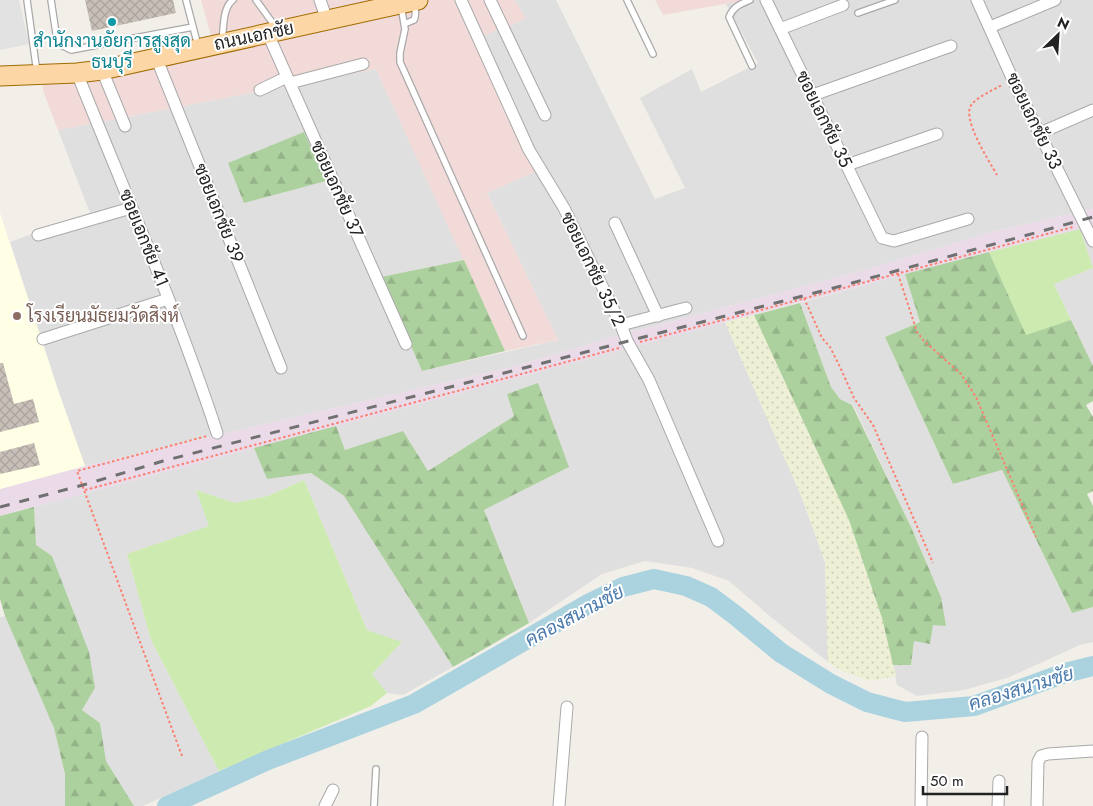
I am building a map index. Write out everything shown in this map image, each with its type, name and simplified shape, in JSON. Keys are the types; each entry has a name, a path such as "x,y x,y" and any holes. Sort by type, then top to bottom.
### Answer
{"main road":[{"name":"ถนนเอกชัย","path":"0,76 77,73 102,70 411,2"}],"street":[{"path":"320,0 327,20"},
{"name":"ซอยเอกชัย 35/2","path":"461,0 529,150 564,208 630,345 649,380 718,541"},
{"path":"490,0 545,115"},
{"name":"ซอยเอกชัย 35","path":"766,0 882,238 894,241 968,219"},
{"name":"ซอยเอกชัย 33","path":"977,0 1013,80 1093,240"},
{"path":"990,27 1055,0"},
{"path":"780,29 843,5"},
{"name":"ซอยเอกชัย 37","path":"273,32 289,80 406,344"},
{"path":"813,95 951,46"},
{"name":"ซอยเอกชัย 39","path":"156,57 281,368"},
{"path":"260,90 289,80 363,64"},
{"path":"102,70 125,126"},
{"name":"ซอยเอกชัย 41","path":"77,73 168,300 217,433"},
{"path":"1040,133 1093,110"},
{"path":"847,165 937,134"},
{"path":"38,235 131,208"},
{"path":"614,223 658,316"},
{"path":"43,339 168,300"},
{"path":"621,325 686,308"},
{"path":"559,806 567,707"},
{"path":"921,806 922,737"},
{"path":"1037,806 1038,762 1041,756 1093,751"},
{"path":"998,806 999,781"},
{"path":"325,806 333,790"}],"lane":[{"path":"27,0 38,75"},
{"path":"52,0 57,40 63,46 72,50 192,27"},
{"path":"186,0 198,48"},
{"path":"222,43 226,14 229,3 233,0"},
{"path":"256,0 273,32"},
{"path":"627,0 653,54"},
{"path":"750,0 739,4 732,10 729,17 752,66"},
{"path":"858,13 894,0"},
{"path":"411,2 404,24 405,29 400,62 523,336"},
{"path":"404,24 415,18 411,2"},
{"path":"374,806 376,769"}],"path":[{"path":"997,175 970,124 969,110 972,104 980,98 1013,80"},
{"path":"84,490 1085,224"},
{"path":"898,274 917,332 924,342 961,374 976,397 1036,537"},
{"path":"804,298 822,338 830,347 854,398 873,425 934,563"},
{"path":"182,756 77,471 217,433"}],"shaded area":[{"path":"0,0 19,0 29,44 0,50"},
{"path":"201,0 515,0 526,19 473,40 537,171 487,193 558,340 505,351 376,69 58,130 43,91 42,66 73,65 211,36"},
{"path":"515,0 556,0 655,199 685,188 640,98 692,69 701,92 758,63 726,4 748,0 1093,0 1093,209 1000,230 858,272 617,336 512,367 85,466 10,242 90,213 58,130 376,69 464,260 381,277 422,371 558,340 487,193 537,171 472,39 525,19"},
{"path":"655,0 748,0 663,15"},
{"path":"1093,209 1093,226 989,252 0,516 0,489 85,466 512,367 617,336 858,272 1000,230"},
{"name":"โรงเรียนมัธยมวัดสิงห์","path":"0,213 85,466 0,489"},
{"path":"1093,226 1093,268 1080,229"},
{"path":"1093,268 1093,366 1054,284"},
{"path":"905,274 920,322 885,337 953,484 1002,470 1071,612 1093,607 1093,642 1080,645 1007,678 964,690 917,696 897,685 893,665 911,665 914,641 933,625 941,597 911,527 853,405 840,399 831,387 800,303"},
{"path":"754,315 849,520 882,618 896,676 870,681 842,671 828,662 825,562 802,498 725,322"},
{"path":"725,322 802,498 825,562 828,662 729,581 692,568 645,561 602,574 529,623 484,510 569,467 514,416 428,471 403,432 345,450 336,426"},
{"path":"254,448 267,478 311,473 344,496 453,667 403,695 387,693 372,674 401,643 367,630 304,480 268,496 235,503 196,490 210,526 127,554 151,640 219,771 143,806 134,806 106,761 100,723 82,710 95,688 52,556 35,545 34,507"},
{"path":"5,616 54,728 65,774 65,806 0,806 0,617"}],"green space":[{"path":"304,132 326,181 244,203 228,163"},
{"path":"1080,229 1093,268 1054,284 1071,320 1026,336 989,252"},
{"path":"989,252 1026,335 1071,320 1093,366 1093,401 1086,405 1093,417 1093,491 1087,494 1093,506 1093,607 1072,613 1002,470 953,484 885,337 920,322 905,274"},
{"path":"464,260 505,351 422,371 381,277"},
{"path":"800,303 831,387 840,399 852,405 911,527 941,597 946,626 933,625 930,644 914,641 911,665 893,665 882,618 849,520 754,315"},
{"path":"538,383 569,467 484,510 529,623 453,667 344,496 311,473 267,479 254,448 336,426 345,450 403,431 428,471 514,416 507,394"},
{"path":"304,480 367,630 402,642 372,674 387,693 371,706 219,771 151,640 127,554 209,526 196,490 235,503 268,496"},
{"path":"34,507 36,545 52,556 89,652 95,688 82,710 100,723 106,761 134,806 65,806 65,774 54,728 5,616 0,599 0,516"}],"building":[{"name":"สำนักงานอัยการสูงสุด ธนบุรี","path":"85,0 173,0 176,13 92,31"},
{"path":"0,363 3,363 14,404 33,399 39,422 0,432"},
{"path":"34,443 40,465 0,474 0,452"}],"waterway":[{"name":"คลองสนามชัย","path":"167,806 268,760 414,704 590,603 623,587 654,579 686,586 711,597 781,653 831,684 867,702 905,712 974,706 1065,673 1093,666"}],"railway":[{"path":"0,507 163,461 830,289 1093,217"}],"place":[{"name":"สำนักงานอัยการสูงสุด ธนบุรี","path":"112,22"},
{"name":"โรงเรียนมัธยมวัดสิงห์","path":"17,316"}]}
